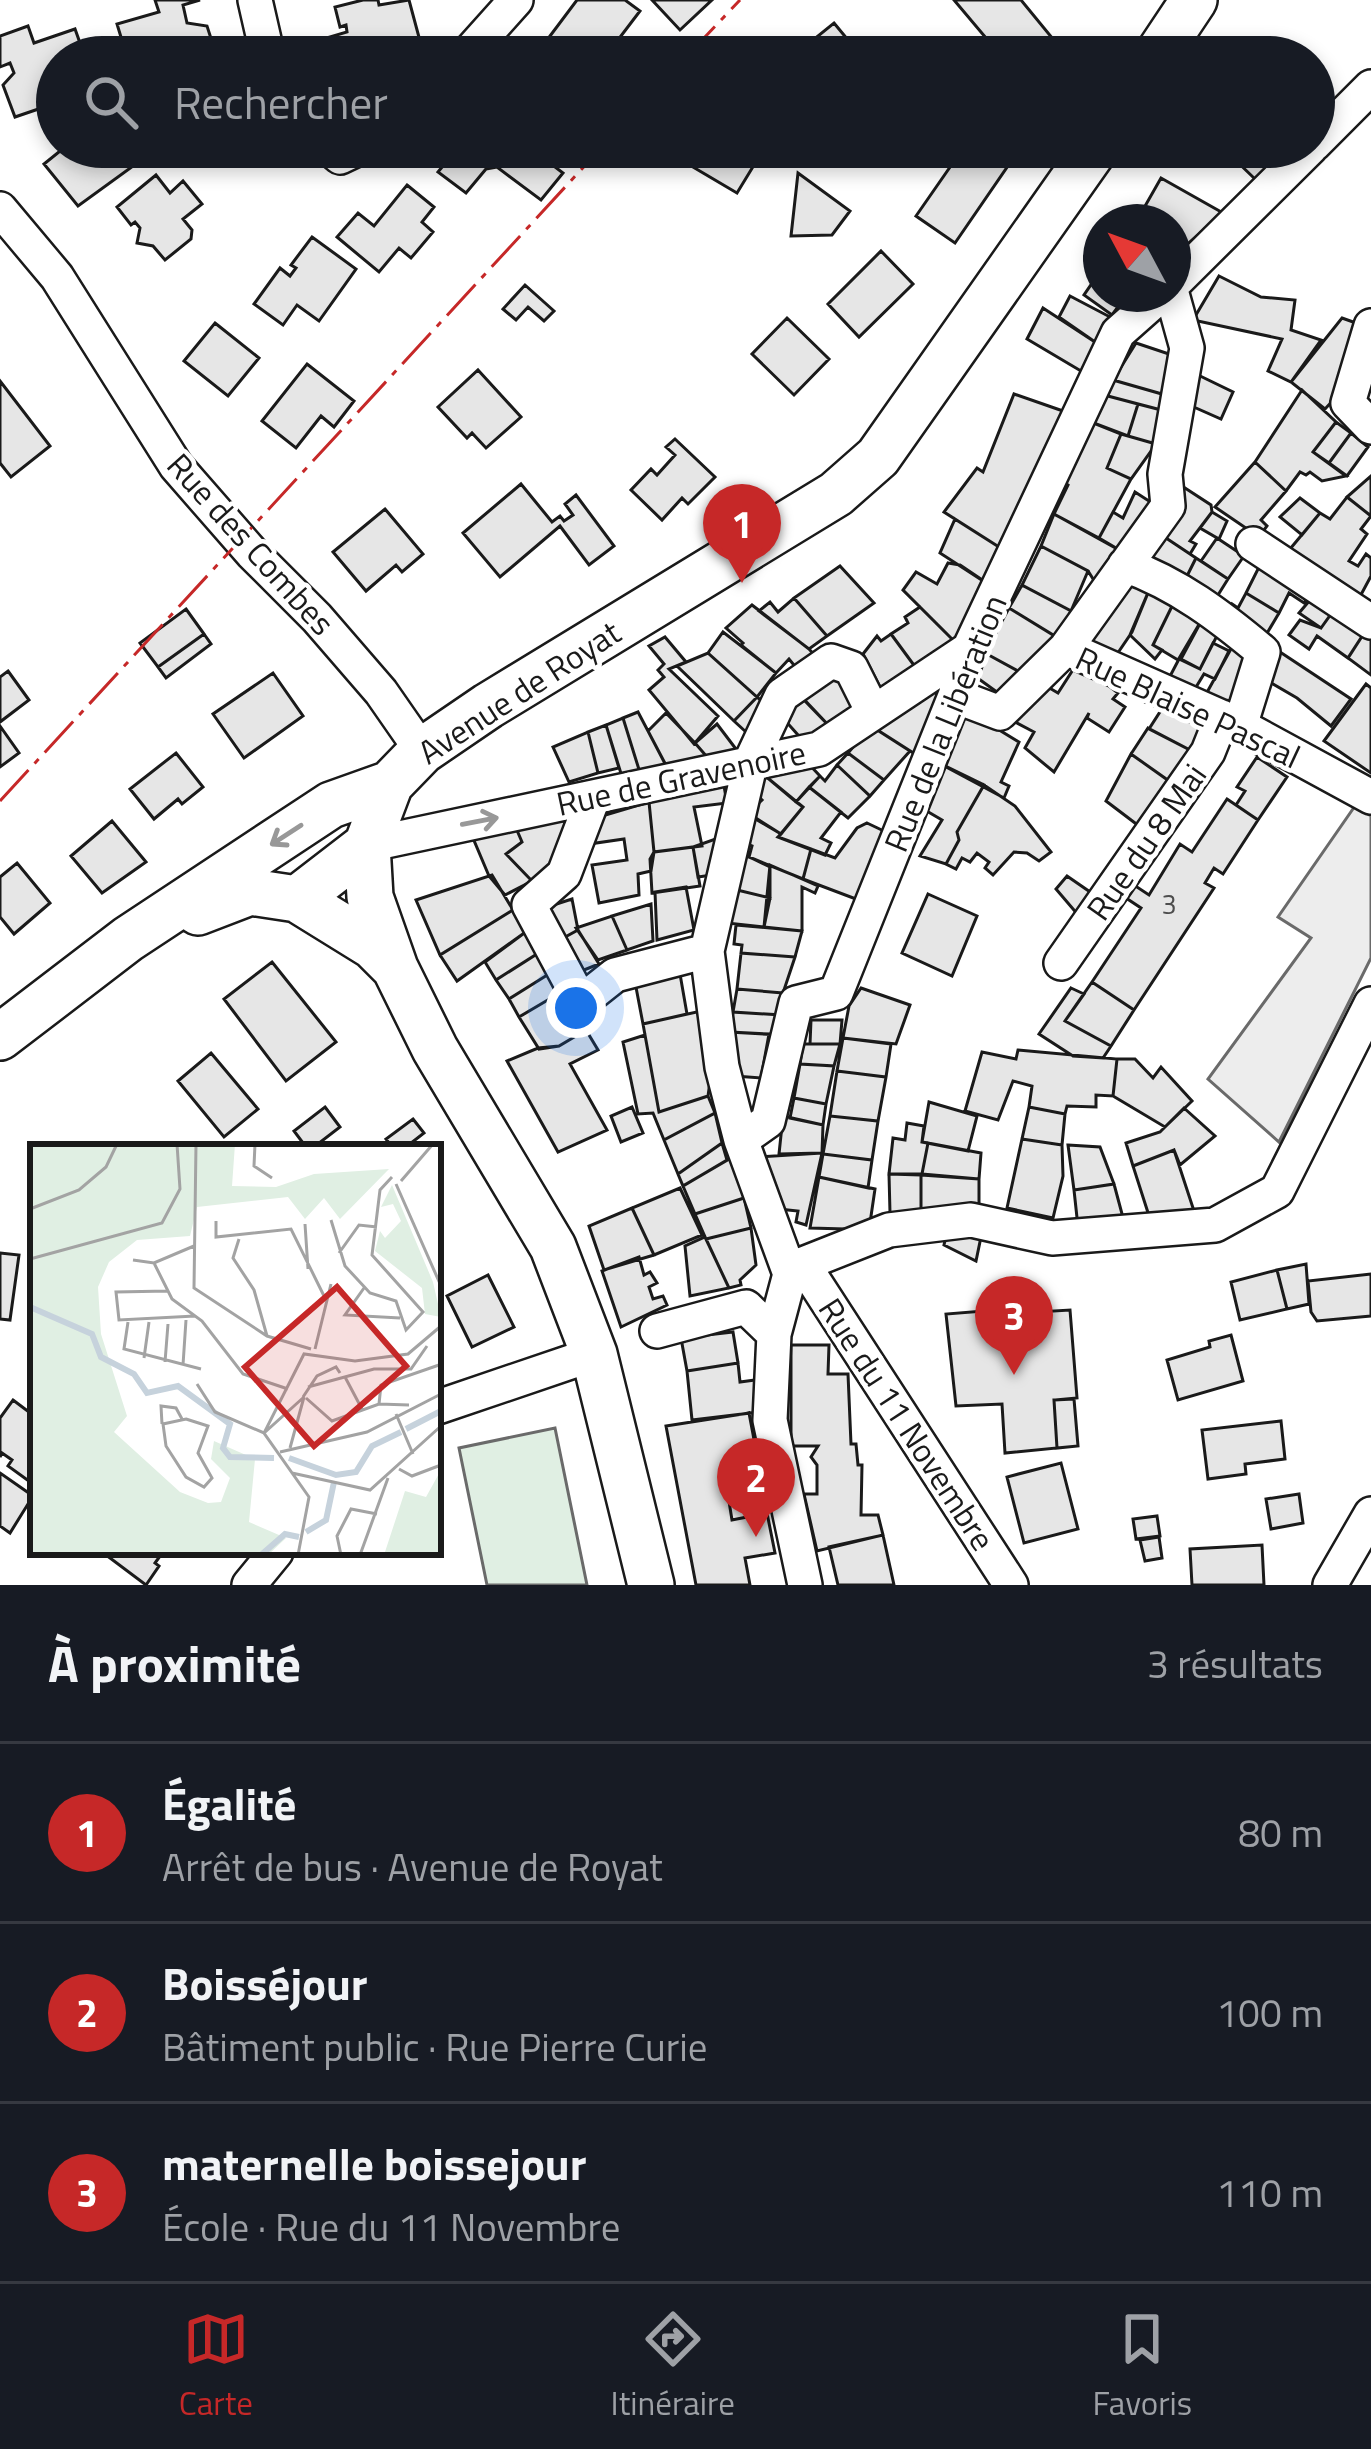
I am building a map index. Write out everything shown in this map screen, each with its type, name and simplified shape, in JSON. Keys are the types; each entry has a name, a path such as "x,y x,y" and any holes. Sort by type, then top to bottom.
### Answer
{"main road":[{"path":"1170,36 1194,0"},
{"name":"Avenue de Royat","path":"651,1585 595,1354 553,1247 435,1049 395,968 370,897 367,845 390,784 422,751 836,494 878,457 1081,168"},
{"path":"0,1037 128,939 331,806 390,784"},
{"path":"297,899 367,845"},
{"path":"128,939 250,892 297,899 373,946 395,968"}],"street":[{"path":"255,0 263,36"},
{"path":"484,36 517,0"},
{"path":"1335,122 1371,87"},
{"path":"1191,266 1289,168"},
{"name":"Rue des Combes","path":"1,214 57,277 176,466 343,648 422,751"},
{"name":"Rue de la Libération","path":"741,1140 768,1120 796,1004 836,992 955,696 969,649 1118,333 1142,312"},
{"path":"1066,648 1168,506 1166,474 1187,348 1177,312"},
{"path":"1371,326 1348,403 1371,427"},
{"path":"1253,544 1371,622"},
{"name":"Rue du 8 Mai","path":"1061,963 1231,721 1263,652 1220,616 1160,578 1125,566"},
{"name":"Rue Blaise Pascal","path":"955,696 1000,713 1066,648 1231,721 1371,797"},
{"name":"Rue de Gravenoire","path":"367,845 818,749 969,649"},
{"path":"593,798 564,874 529,905 581,1002 615,975 707,951 751,761 782,695 831,661 851,668 872,710"},
{"name":"Rue du 11 Novembre","path":"707,951 722,1067 741,1140 796,1269 1011,1585"},
{"path":"805,1585 770,1420 774,1334 796,1269 889,1230 971,1220 1052,1238 1216,1225 1277,1191 1360,1064 1371,1004"},
{"path":"657,1330 746,1307 774,1334"},
{"path":"441,1405 595,1354"},
{"path":"1330,1585 1371,1514"},
{"path":"249,1585 274,1555"}],"green space":[{"path":"555,1428 587,1585 487,1585 459,1448"}],"shaded area":[{"path":"1355,806 1371,816 1371,958 1279,1142 1208,1079 1311,938 1278,917"}],"building":[{"path":"155,0 200,0 183,5 187,23 207,26 210,36 121,36 117,24 159,12"},
{"path":"363,0 378,0 379,5 409,0 419,36 333,36 347,32 346,25 340,27 335,7"},
{"path":"577,0 625,0 640,11 621,36 550,36"},
{"path":"652,0 712,0 680,30"},
{"path":"954,0 1021,0 1051,36 984,36"},
{"path":"834,23 845,36 818,36"},
{"path":"28,26 36,42 36,110 15,117 3,85 14,73 10,63 0,67 0,36"},
{"path":"47,168 130,168 78,206"},
{"path":"441,168 492,168 466,193 438,172"},
{"path":"498,168 556,168 563,173 541,200"},
{"path":"695,168 752,168 737,193"},
{"path":"949,168 1006,168 955,243 916,216"},
{"path":"1244,168 1268,168 1256,180"},
{"path":"798,173 850,211 832,235 791,236"},
{"path":"156,175 170,193 183,181 202,204 183,219 192,230 191,239 165,260 153,246 137,243 140,228 135,222 131,225 117,207"},
{"path":"1161,178 1223,213 1191,241 1191,204 1146,204"},
{"path":"407,185 434,207 422,222 433,232 411,258 399,248 379,272 337,237 358,213 374,226"},
{"path":"312,237 356,269 319,321 297,305 283,325 254,304 280,268 290,276 296,268 291,265"},
{"path":"881,251 913,284 859,337 828,304"},
{"path":"1219,276 1261,297 1295,300 1291,330 1321,340 1291,382 1268,371 1282,339 1193,320"},
{"path":"525,285 554,311 544,321 528,307 516,320 503,309"},
{"path":"1070,296 1083,303 1083,312 1112,318 1098,344 1059,317"},
{"path":"1043,308 1098,344 1081,371 1027,339"},
{"path":"787,318 829,359 794,395 752,354"},
{"path":"1342,318 1356,323 1338,395 1325,409 1291,382"},
{"path":"215,323 259,358 228,396 184,361"},
{"path":"1136,343 1178,357 1169,396 1113,380"},
{"path":"307,364 354,401 334,427 321,416 296,448 262,421"},
{"path":"478,370 521,417 486,448 472,433 467,438 438,407"},
{"path":"1196,374 1233,392 1221,419 1187,404"},
{"path":"1113,380 1169,396 1165,411 1104,395"},
{"path":"0,381 50,446 11,477 0,463"},
{"path":"1302,390 1336,422 1313,452 1346,476 1322,481 1310,472 1300,472 1286,491 1255,462"},
{"path":"1014,394 1063,411 1010,554 944,512 977,468 983,472"},
{"path":"1104,395 1138,404 1128,436 1091,422"},
{"path":"1138,404 1165,411 1156,444 1128,436"},
{"path":"1091,422 1121,434 1107,468 1131,479 1099,538 1054,514 1068,485 1062,481"},
{"path":"1336,422 1351,433 1329,463 1313,452"},
{"path":"1351,433 1368,447 1347,476 1329,463"},
{"path":"1121,434 1156,444 1131,479 1107,468"},
{"path":"675,439 715,477 688,504 682,498 662,520 631,490 651,469 657,475 675,455 666,447"},
{"path":"1255,462 1286,491 1261,520 1267,526 1259,537 1215,507"},
{"path":"1371,476 1371,516 1347,497"},
{"path":"521,484 552,522 573,515 565,504 576,495 614,546 589,565 560,526 500,577 463,533"},
{"path":"1185,488 1211,505 1212,512 1190,541 1196,544 1190,554 1154,530"},
{"path":"1135,492 1163,510 1128,555 1099,538 1113,512 1123,518"},
{"path":"1347,497 1371,516 1361,529 1367,534 1349,561 1358,566 1366,554 1371,558 1371,576 1356,604 1285,555 1320,513 1330,519"},
{"path":"1300,498 1320,513 1302,535 1280,517"},
{"path":"385,509 423,554 402,572 396,565 366,591 333,552"},
{"path":"1212,512 1227,521 1219,539 1200,528"},
{"path":"1054,514 1128,555 1100,590 1088,571 1041,546"},
{"path":"955,519 1010,554 994,588 940,553"},
{"path":"1154,530 1196,558 1182,586 1132,560"},
{"path":"1217,538 1244,556 1228,579 1201,561"},
{"path":"1041,546 1088,571 1071,611 1022,585"},
{"path":"1196,558 1228,579 1213,603 1182,586"},
{"path":"1263,559 1313,589 1304,603 1289,593 1279,613 1246,593"},
{"path":"948,563 960,565 994,588 955,642 903,590 916,572 937,584"},
{"path":"840,566 874,603 827,636 794,598"},
{"path":"1132,583 1150,588 1132,632 1113,660 1086,644"},
{"path":"1022,585 1071,611 1058,638 1009,608"},
{"path":"1150,588 1178,594 1153,645 1162,650 1155,659 1130,635"},
{"path":"1246,593 1279,613 1263,640 1227,613 1232,604 1238,608"},
{"path":"1316,593 1336,607 1321,628 1299,613"},
{"path":"1178,594 1204,616 1178,660 1153,645"},
{"path":"794,598 827,636 809,649 759,611 770,602 778,612"},
{"path":"752,605 820,661 803,676 789,659 776,673 741,645 726,628"},
{"path":"920,607 955,642 916,668 891,634"},
{"path":"1336,607 1368,627 1348,658 1317,636 1309,649 1289,635 1300,620 1321,628"},
{"path":"1009,608 1058,638 1029,677 985,653"},
{"path":"186,609 204,634 158,667 140,643"},
{"path":"1204,616 1221,628 1200,669 1181,659"},
{"path":"1368,627 1371,630 1371,675 1348,658"},
{"path":"723,632 776,673 757,697 708,653"},
{"path":"204,634 211,644 166,678 158,667"},
{"path":"891,634 916,668 882,691 863,654 877,636 881,641"},
{"path":"665,637 686,662 669,669 718,716 694,744 649,690 664,677 658,670 664,664 649,646"},
{"path":"1237,638 1250,657 1234,706 1205,696"},
{"path":"1213,643 1229,651 1215,679 1204,674 1193,692 1168,680 1179,659 1200,669"},
{"path":"1277,650 1351,699 1331,726 1266,680"},
{"path":"708,653 757,697 734,721 677,666"},
{"path":"985,653 1029,677 1001,695 972,674"},
{"path":"1078,662 1118,693 1113,699 1125,707 1109,732 1087,718 1089,713 1054,772 1025,748 1034,732 1015,722 1041,683 1058,693"},
{"path":"8,671 29,700 0,722 0,677"},
{"path":"273,673 303,716 244,758 213,714"},
{"path":"835,675 863,703 833,730 798,693 811,683 817,691"},
{"path":"926,680 939,691 930,726 915,754 879,731 906,693"},
{"path":"1366,684 1371,688 1371,773 1324,741"},
{"path":"757,697 764,703 746,732 734,721"},
{"path":"804,700 833,730 807,745 782,717"},
{"path":"1167,701 1207,719 1190,750 1149,729"},
{"path":"638,712 668,769 641,776 623,718"},
{"path":"666,713 714,765 672,777 648,731"},
{"path":"963,716 986,722 1019,742 1001,782 1009,786 1004,798 935,761"},
{"path":"623,718 641,776 623,780 606,725"},
{"path":"717,724 739,753 714,765 695,743"},
{"path":"606,725 619,768 598,773 588,732"},
{"path":"0,726 19,753 0,767"},
{"path":"871,726 910,751 884,780 848,753"},
{"path":"1148,728 1190,750 1169,781 1131,754"},
{"path":"588,732 598,773 569,782 553,747"},
{"path":"176,753 203,787 182,804 178,799 154,819 130,789"},
{"path":"848,753 884,780 870,796 837,765"},
{"path":"1131,754 1169,781 1139,826 1106,801"},
{"path":"1257,757 1287,777 1258,820 1236,805 1245,791 1237,787"},
{"path":"805,760 820,776 796,802 764,775"},
{"path":"935,761 984,785 957,832 959,840 946,864 920,856 942,820 925,810"},
{"path":"837,765 870,796 848,818 809,787 820,776 825,781"},
{"path":"764,775 803,807 781,834 748,813 762,800 751,790"},
{"path":"984,785 1015,806 1051,852 1039,861 1014,852 993,875 985,868 989,862 977,853 970,862 962,858 956,869 946,864 959,840 957,832"},
{"path":"724,786 727,803 694,807 702,846 654,852 649,802"},
{"path":"809,787 841,812 821,838 831,843 825,855 778,837 803,807 796,802"},
{"path":"1227,799 1258,820 1223,874 1214,868 1205,883 1214,888 1134,1010 1092,982 1141,908 1126,898 1134,885 1149,895 1180,844 1192,852"},
{"path":"649,802 651,871 638,874 639,895 599,903 592,865 627,860 624,839 589,844 602,816"},
{"path":"571,808 557,861 532,881 506,854 522,842 513,821"},
{"path":"752,817 781,834 778,837 811,849 803,879 749,857 752,846 744,843"},
{"path":"112,821 146,862 102,893 71,856"},
{"path":"513,821 522,842 506,854 532,881 505,895 489,876 470,831"},
{"path":"867,823 888,833 869,904 803,879 811,849 835,858 857,828"},
{"path":"721,837 712,875 698,877 693,847"},
{"path":"693,847 700,886 652,893 650,859 654,852"},
{"path":"741,853 770,867 770,898 733,889"},
{"path":"17,863 50,903 14,934 0,917 0,877"},
{"path":"770,865 818,886 815,893 802,887 802,931 764,927"},
{"path":"492,875 513,910 440,955 416,900"},
{"path":"1067,876 1093,894 1079,916 1056,889"},
{"path":"686,887 694,930 657,940 655,892"},
{"path":"733,889 770,898 764,927 727,923"},
{"path":"928,894 977,916 952,976 902,953"},
{"path":"572,899 578,930 556,942 541,909"},
{"path":"651,904 653,941 627,950 612,916"},
{"path":"513,910 527,931 457,981 440,955"},
{"path":"612,916 627,950 598,960 576,928"},
{"path":"736,925 802,931 795,957 741,953 742,945 734,944"},
{"path":"578,930 599,964 574,974 556,942"},
{"path":"527,931 540,952 496,980 485,962"},
{"path":"540,952 552,972 509,999 496,980"},
{"path":"741,953 795,957 783,993 737,989"},
{"path":"272,962 336,1042 286,1081 224,999"},
{"path":"552,972 563,991 519,1017 509,999"},
{"path":"680,974 687,1014 643,1024 635,982"},
{"path":"1092,982 1134,1010 1111,1046 1065,1021"},
{"path":"861,988 910,1005 896,1044 843,1038 849,1006"},
{"path":"1071,988 1084,994 1065,1021 1111,1046 1103,1058 1073,1056 1039,1034"},
{"path":"737,989 783,993 781,1015 733,1012"},
{"path":"563,991 586,1030 559,1046 539,1049 519,1017"},
{"path":"701,1011 711,1075 708,1096 659,1112 643,1024"},
{"path":"733,1012 781,1015 779,1035 730,1032"},
{"path":"811,1020 842,1020 840,1044 810,1044"},
{"path":"586,1030 598,1050 570,1064 607,1130 558,1152 507,1061 538,1048 559,1046"},
{"path":"730,1032 769,1034 761,1078 735,1076"},
{"path":"645,1035 659,1112 708,1096 715,1113 664,1140 653,1113 638,1114 623,1042"},
{"path":"843,1038 891,1044 886,1077 837,1071"},
{"path":"803,1044 840,1044 834,1066 800,1064"},
{"path":"1018,1050 1117,1059 1113,1096 1096,1095 1096,1107 1067,1106 1065,1114 1029,1107 1032,1086 1013,1081 998,1120 965,1111 982,1052 1016,1059"},
{"path":"211,1053 258,1109 224,1137 178,1081"},
{"path":"1117,1059 1135,1059 1153,1078 1161,1067 1192,1101 1165,1127 1113,1096"},
{"path":"800,1064 834,1066 826,1104 794,1098"},
{"path":"837,1071 886,1077 878,1121 830,1116"},
{"path":"794,1098 826,1104 823,1125 790,1118"},
{"path":"929,1102 977,1116 968,1151 922,1142"},
{"path":"325,1107 340,1127 318,1144 304,1144 294,1131"},
{"path":"632,1107 643,1133 621,1142 611,1116"},
{"path":"1029,1107 1065,1114 1062,1145 1022,1139"},
{"path":"1184,1108 1215,1136 1180,1165 1174,1150 1133,1166 1126,1143 1160,1132"},
{"path":"715,1113 722,1143 678,1174 664,1140"},
{"path":"783,1116 823,1125 822,1153 779,1154"},
{"path":"830,1116 878,1121 872,1160 823,1154"},
{"path":"413,1119 424,1133 410,1144 390,1144 386,1139"},
{"path":"907,1123 924,1126 922,1142 928,1143 922,1174 889,1174 893,1138 905,1140"},
{"path":"1022,1139 1062,1145 1063,1176 1053,1218 1007,1208"},
{"path":"722,1143 727,1160 683,1186 678,1174"},
{"path":"928,1143 981,1153 979,1179 922,1174"},
{"path":"1068,1145 1100,1147 1114,1184 1074,1190"},
{"path":"1174,1150 1195,1214 1151,1222 1133,1166"},
{"path":"822,1153 806,1225 796,1222 798,1211 779,1209 759,1157"},
{"path":"823,1154 872,1160 868,1188 819,1177"},
{"path":"731,1158 744,1198 695,1214 683,1186"},
{"path":"889,1174 921,1175 921,1211 890,1213"},
{"path":"921,1175 979,1179 979,1209 921,1211"},
{"path":"819,1177 875,1189 870,1223 846,1229 810,1228"},
{"path":"1114,1184 1125,1225 1078,1227 1074,1190"},
{"path":"680,1188 702,1235 654,1255 632,1208"},
{"path":"744,1198 751,1228 706,1239 695,1214"},
{"path":"632,1208 654,1255 604,1270 589,1226"},
{"path":"751,1228 756,1265 740,1280 741,1285 729,1288 706,1239"},
{"path":"948,1228 982,1232 976,1261 944,1245"},
{"path":"705,1237 729,1288 690,1296 685,1246"},
{"path":"0,1253 19,1255 10,1320 0,1319"},
{"path":"639,1257 644,1275 650,1272 657,1283 649,1287 653,1299 663,1296 667,1305 621,1327 602,1271"},
{"path":"1306,1264 1309,1304 1287,1309 1277,1270"},
{"path":"1277,1270 1287,1309 1240,1320 1231,1282"},
{"path":"1371,1274 1371,1316 1317,1321 1311,1312 1308,1281"},
{"path":"488,1275 514,1327 472,1347 447,1296"},
{"path":"1021,1308 1021,1313 1070,1310 1077,1398 1054,1400 1057,1448 1005,1453 1002,1404 956,1406 946,1314"},
{"path":"733,1332 738,1363 687,1371 681,1338"},
{"path":"1231,1335 1243,1381 1178,1400 1167,1360"},
{"path":"791,1345 829,1345 828,1374 848,1374 851,1444 856,1444 858,1465 862,1465 861,1515 878,1515 883,1535 817,1551 804,1494 817,1494 817,1465 811,1457 818,1446 791,1446"},
{"path":"738,1363 740,1382 755,1380 759,1412 692,1420 687,1371"},
{"path":"1074,1399 1078,1446 1057,1448 1054,1400"},
{"path":"13,1400 30,1413 30,1482 8,1466 12,1460 2,1453 0,1457 0,1418"},
{"path":"749,1413 762,1482 727,1489 732,1520 767,1513 775,1553 745,1558 750,1585 696,1585 666,1426"},
{"path":"1281,1421 1285,1459 1245,1464 1246,1474 1208,1479 1202,1430"},
{"path":"1061,1463 1078,1529 1024,1543 1007,1477"},
{"path":"0,1473 30,1494 30,1501 10,1533 0,1526"},
{"path":"1299,1494 1303,1523 1271,1529 1266,1499"},
{"path":"1157,1516 1160,1536 1136,1539 1133,1519"},
{"path":"883,1535 894,1585 838,1585 829,1547"},
{"path":"1159,1537 1162,1558 1145,1561 1140,1540"},
{"path":"1262,1545 1264,1585 1192,1585 1190,1549"},
{"path":"106,1555 161,1555 146,1585"}],"power":[{"path":"706,36 740,0"},
{"path":"0,801 583,168"}],"place":[{"name":"Égalité","path":"742,583"},
{"name":"maternelle boissejour","path":"1014,1375"},
{"name":"Boisséjour","path":"756,1537"}]}
